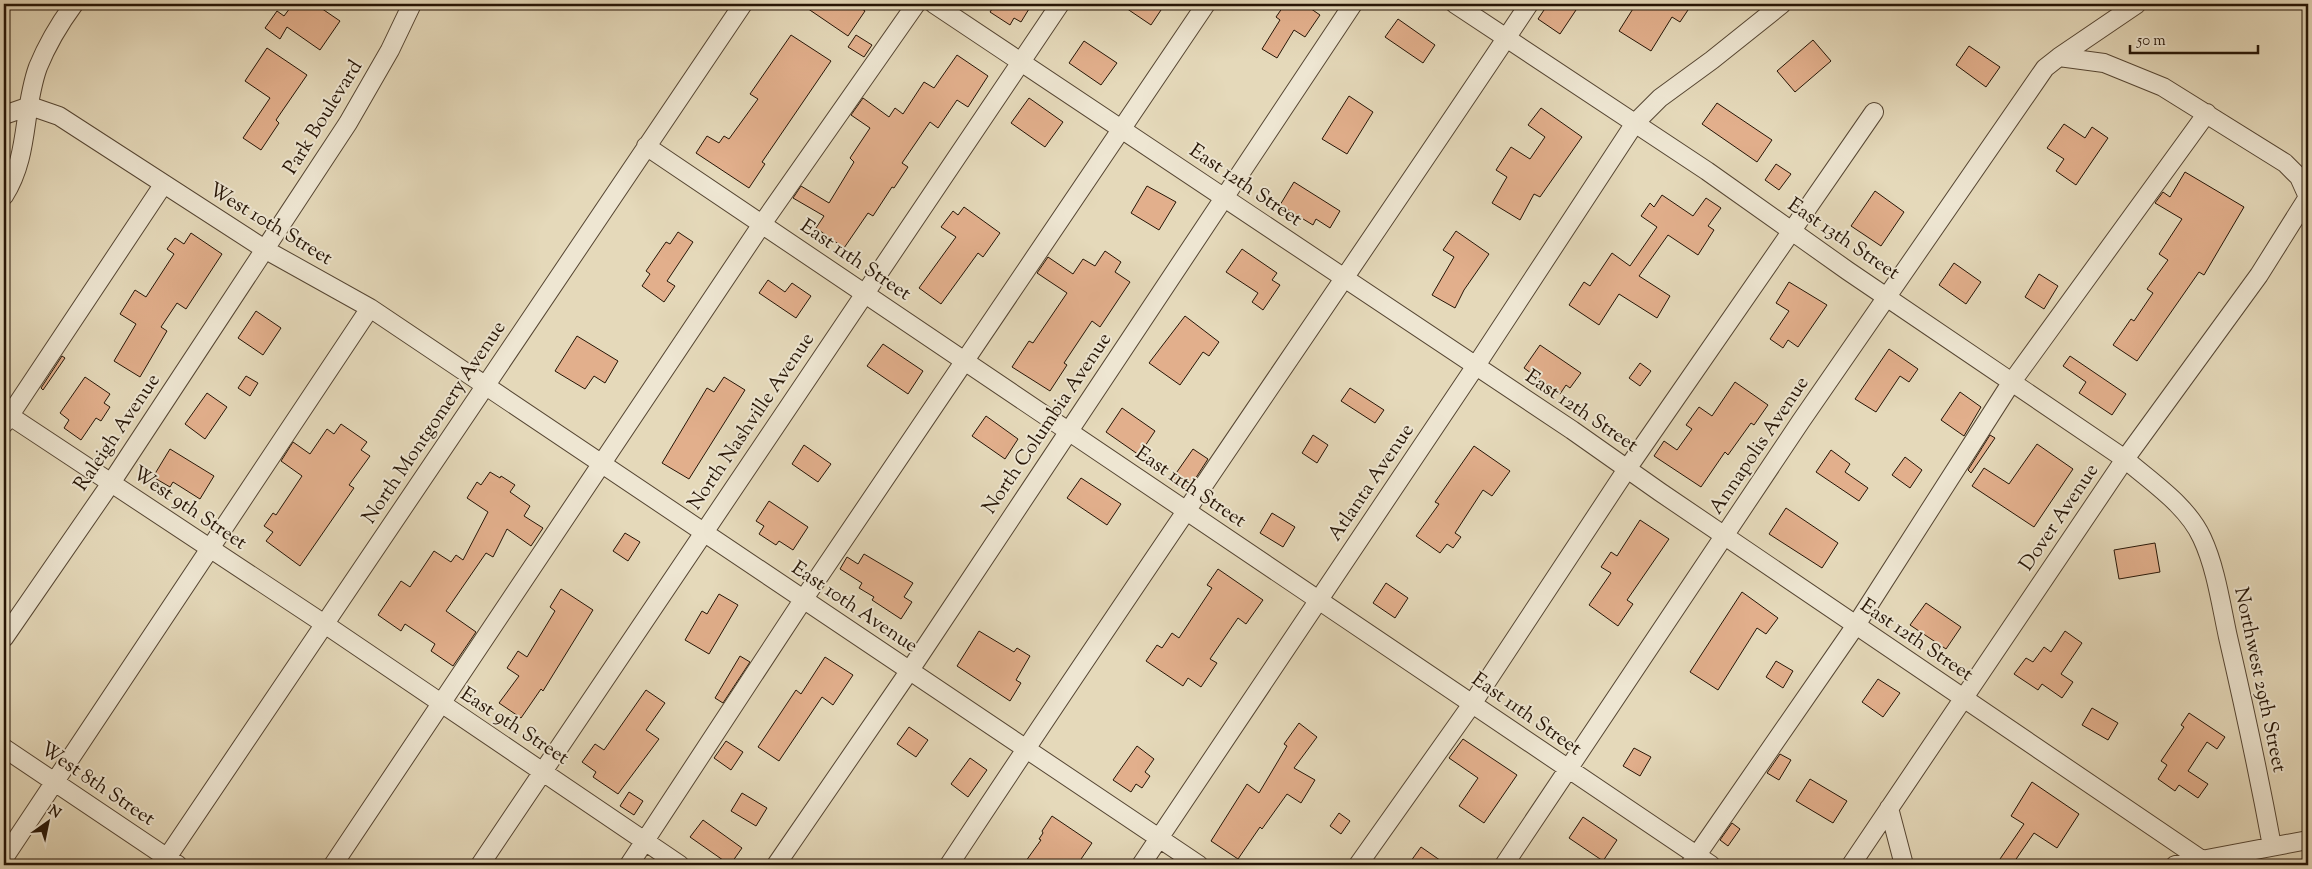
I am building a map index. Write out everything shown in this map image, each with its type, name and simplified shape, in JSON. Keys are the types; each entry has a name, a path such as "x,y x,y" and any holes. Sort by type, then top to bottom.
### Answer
{"street":[{"path":"4,196 14,180 24,147 38,68 59,26 74,4"},
{"name":"Park Boulevard","path":"266,250 369,88 412,4"},
{"name":"North Montgomery Avenue","path":"169,863 485,386 743,4"},
{"path":"333,865 762,224 916,4"},
{"name":"East 12th Street","path":"934,4 1476,367 2202,860"},
{"name":"North Nashville Avenue","path":"480,865 542,770 1060,4"},
{"path":"629,865 803,600 1206,4"},
{"name":"North Columbia Avenue","path":"776,865 910,670 1353,4"},
{"name":"East 13th Street","path":"1455,4 1635,123 1887,295 2011,383 2125,459 2166,494 2195,526"},
{"path":"949,865 1025,749 1345,279 1529,4"},
{"name":"Atlanta Avenue","path":"1140,865 1476,367 1635,123 1660,98 1712,60 1782,4"},
{"name":"Annapolis Avenue","path":"1504,865 1724,535 1850,353 1887,295 2045,68 2137,4"},
{"path":"2059,57 2104,63 2163,87 2285,163 2299,177 2308,197"},
{"path":"4,116 30,106"},
{"name":"West 10th Street","path":"30,106 59,116 266,250 370,308 485,386"},
{"path":"1358,865 1472,704 1627,469 1874,112"},
{"path":"1699,862 1856,626 2011,383 2207,113"},
{"name":"East 11th Street","path":"646,146 1472,704 1699,862"},
{"path":"6,417 163,185"},
{"name":"Dover Avenue","path":"1852,865 2125,459 2259,274 2308,197"},
{"name":"Raleigh Avenue","path":"4,638 111,483 266,250"},
{"path":"4,858 370,308"},
{"name":"East 10th Avenue","path":"485,386 1025,749 1160,837 1199,865"},
{"name":"West 9th Street","path":"6,417 111,483 326,625"},
{"name":"Northwest 29th Street","path":"2195,526 2202,537 2214,576 2251,737 2272,846"},
{"name":"East 9th Street","path":"326,625 680,865"},
{"name":"West 8th Street","path":"4,748 169,863"},
{"path":"1889,808 1904,865"},
{"path":"2175,865 2308,840"}],"building":[{"path":"293,4 315,4 340,21 320,50 287,27 280,39 265,28 277,11 284,16"},
{"path":"801,4 855,4 865,11 848,36"},
{"path":"990,4 1032,4 1021,22 1014,18 1010,25 990,12 994,6"},
{"path":"1120,4 1165,4 1151,25"},
{"path":"1285,4 1304,4 1320,15 1305,37 1294,30 1277,58 1262,49 1280,20 1276,17"},
{"path":"1548,4 1580,4 1560,34 1538,19"},
{"path":"1636,4 1692,4 1680,22 1672,17 1651,51 1619,31"},
{"path":"1398,19 1435,45 1423,63 1385,37"},
{"path":"791,35 831,61 762,162 765,164 749,188 696,153 707,136 719,143 724,136 729,139 758,99 750,94"},
{"path":"856,35 872,45 864,57 848,47"},
{"path":"1813,40 1831,61 1795,92 1777,71"},
{"path":"1084,41 1117,63 1101,85 1069,63"},
{"path":"1969,46 2000,67 1986,87 1956,65"},
{"path":"267,48 307,75 276,120 279,123 261,150 243,138 270,98 245,81"},
{"path":"957,55 988,76 968,107 957,100 938,128 930,122 902,163 908,167 894,188 892,187 873,216 868,213 844,248 816,228 824,216 793,198 801,186 829,203 854,162 850,158 870,128 851,115 863,98 889,117 895,108 903,114 924,82 934,88"},
{"path":"1349,96 1373,112 1347,154 1322,139"},
{"path":"1029,98 1063,122 1045,147 1011,123"},
{"path":"1717,103 1772,140 1757,162 1702,124"},
{"path":"1541,108 1582,137 1540,197 1534,194 1520,220 1492,203 1507,177 1496,170 1511,147 1530,159 1545,137 1528,125"},
{"path":"2064,124 2085,138 2092,127 2108,138 2076,185 2056,171 2064,159 2047,148"},
{"path":"1776,164 1791,174 1779,190 1765,180"},
{"path":"2185,172 2244,207 2204,275 2199,272 2137,361 2113,345 2131,319 2134,321 2153,293 2147,289 2168,260 2159,254 2182,219 2155,203 2163,192 2170,197"},
{"path":"1294,182 1340,211 1330,228 1316,219 1313,225 1280,205"},
{"path":"1147,186 1176,202 1159,230 1131,213"},
{"path":"1875,191 1904,212 1881,246 1851,226"},
{"path":"1662,195 1693,216 1706,198 1721,208 1708,226 1714,230 1698,255 1668,235 1639,276 1670,296 1657,318 1619,294 1599,325 1569,305 1584,282 1590,286 1612,253 1630,266 1657,227 1641,216 1650,203 1654,207"},
{"path":"964,207 1000,233 983,257 978,253 941,304 919,288 956,237 941,227 953,211 958,215"},
{"path":"1456,231 1489,254 1464,290 1455,308 1432,295 1454,257 1443,250"},
{"path":"678,232 693,242 667,281 675,286 664,302 642,286 650,274 646,271 666,242 670,244"},
{"path":"191,233 222,254 186,309 177,303 161,327 167,331 140,377 114,361 136,324 120,314 135,290 146,297 174,254 167,249 175,238 184,244"},
{"path":"1242,249 1277,273 1272,280 1280,285 1263,310 1252,302 1258,293 1226,272"},
{"path":"1105,251 1121,262 1115,272 1130,282 1100,327 1092,321 1064,363 1067,365 1050,391 1012,367 1029,341 1033,343 1067,293 1037,273 1048,257 1073,274 1083,259 1095,266"},
{"path":"1954,263 1981,282 1966,304 1939,285"},
{"path":"2039,274 2058,286 2044,309 2025,297"},
{"path":"768,280 785,292 792,283 811,296 796,318 759,293"},
{"path":"1789,282 1827,305 1798,347 1788,340 1783,348 1770,339 1789,311 1776,303"},
{"path":"256,311 281,328 263,355 238,338"},
{"path":"1185,316 1219,342 1209,356 1203,352 1180,385 1149,363"},
{"path":"577,336 618,361 605,383 594,376 585,389 555,371"},
{"path":"883,344 923,371 908,394 867,366"},
{"path":"1540,345 1581,373 1570,388 1566,385 1560,394 1524,368"},
{"path":"1889,349 1918,369 1909,382 1900,376 1876,412 1855,399"},
{"path":"62,356 65,358 43,390 41,388"},
{"path":"2070,356 2126,394 2112,415 2079,393 2086,382 2063,366"},
{"path":"1640,363 1651,371 1640,386 1629,378"},
{"path":"246,376 258,383 250,396 238,388"},
{"path":"85,377 110,394 104,403 110,407 101,421 96,418 81,440 64,428 69,420 60,413"},
{"path":"724,377 745,390 689,479 662,463 707,388 714,392"},
{"path":"1735,382 1768,405 1754,425 1751,423 1728,455 1725,452 1701,487 1654,456 1664,441 1677,450 1692,429 1686,425 1699,407 1712,416"},
{"path":"1350,388 1384,410 1375,423 1341,401"},
{"path":"1960,392 1981,407 1964,436 1941,420"},
{"path":"207,393 227,407 205,439 185,424"},
{"path":"1122,408 1155,431 1139,455 1106,432"},
{"path":"986,416 1018,439 1005,459 972,436"},
{"path":"341,424 367,442 361,450 370,456 349,485 354,488 300,566 266,541 273,532 264,526 273,513 276,515 302,476 281,461 293,442 310,454 327,429 334,434"},
{"path":"1313,435 1328,445 1317,463 1302,453"},
{"path":"1990,435 1995,438 1971,473 1968,470"},
{"path":"2037,444 2073,469 2034,527 1972,486 1984,468 2009,484"},
{"path":"804,445 831,464 818,482 792,464"},
{"path":"1474,446 1510,471 1492,496 1483,490 1455,533 1461,537 1453,548 1447,544 1440,553 1416,536 1439,504 1435,502"},
{"path":"170,449 214,476 200,499 173,482 170,487 153,477"},
{"path":"1193,449 1208,459 1188,490 1172,479"},
{"path":"1831,450 1850,464 1845,472 1868,488 1859,501 1816,472"},
{"path":"1905,457 1922,470 1910,488 1892,475"},
{"path":"490,472 500,478 501,476 515,485 510,492 530,506 524,516 543,528 531,546 507,529 493,557 486,553 446,611 476,632 453,666 431,651 435,644 405,624 401,631 378,615 401,581 410,587 434,551 451,562 456,555 463,560 488,512 467,498 477,482 481,485"},
{"path":"1081,478 1121,504 1107,525 1067,498"},
{"path":"769,501 808,527 793,550 779,541 776,545 759,534 764,526 756,521"},
{"path":"1786,508 1838,543 1822,568 1769,534"},
{"path":"1272,513 1295,527 1283,547 1260,533"},
{"path":"1640,520 1669,539 1627,600 1633,604 1618,626 1589,605 1611,573 1601,567 1611,552 1617,556"},
{"path":"625,533 640,542 628,561 613,551"},
{"path":"2155,543 2160,572 2119,579 2114,550"},
{"path":"864,554 913,583 904,597 912,602 901,619 872,600 874,597 859,588 862,583 840,569 847,557 858,564"},
{"path":"1218,569 1263,600 1246,624 1238,618 1210,659 1217,663 1201,687 1188,678 1183,686 1146,661 1157,645 1162,648 1172,633 1179,638 1212,588 1207,585"},
{"path":"1386,583 1408,598 1395,618 1373,603"},
{"path":"561,589 593,610 543,691 541,689 521,718 499,703 519,676 507,668 518,651 527,657 555,611 550,607"},
{"path":"1742,592 1778,618 1766,634 1757,628 1718,690 1690,672"},
{"path":"719,594 738,605 709,654 685,640 702,611 707,614"},
{"path":"1926,603 1961,627 1946,649 1910,625"},
{"path":"979,631 1014,652 1017,648 1030,656 1016,680 1021,683 1010,701 957,666"},
{"path":"2065,631 2082,643 2061,674 2073,682 2062,698 2042,684 2038,690 2014,674 2026,658 2033,662 2044,647 2051,652"},
{"path":"740,656 750,662 723,703 715,698"},
{"path":"825,657 853,675 833,705 822,697 779,761 758,747 796,690 801,694"},
{"path":"1776,661 1793,671 1783,688 1766,677"},
{"path":"1878,679 1900,693 1883,717 1862,702"},
{"path":"646,690 665,703 646,730 659,739 618,794 593,777 596,772 582,762 595,744 604,750"},
{"path":"2092,708 2118,723 2108,740 2082,725"},
{"path":"2189,713 2225,737 2217,749 2207,742 2188,771 2208,784 2198,798 2179,785 2175,791 2158,779 2167,765 2161,761 2184,727 2181,725"},
{"path":"1299,723 1317,737 1294,768 1315,780 1301,803 1287,794 1262,829 1260,827 1238,859 1211,841 1247,784 1259,793 1287,746 1284,744"},
{"path":"909,727 928,740 916,757 897,744"},
{"path":"1463,739 1517,775 1484,823 1459,806 1478,778 1449,758"},
{"path":"726,741 743,752 731,770 714,758"},
{"path":"1137,746 1154,759 1145,772 1150,776 1142,788 1136,784 1131,792 1113,780"},
{"path":"1634,748 1651,757 1640,776 1623,766"},
{"path":"1780,754 1791,760 1779,780 1767,773"},
{"path":"970,758 987,770 968,797 951,784"},
{"path":"1810,779 1847,801 1833,823 1796,801"},
{"path":"2032,782 2079,814 2057,848 2034,833 2012,865 2010,865 2000,859 2024,824 2011,816"},
{"path":"629,792 643,801 634,815 620,806"},
{"path":"742,793 767,808 756,826 731,811"},
{"path":"1339,813 1350,821 1341,834 1330,826"},
{"path":"1052,816 1092,843 1077,865 1023,865 1041,840 1039,839 1043,833 1042,831"},
{"path":"1583,817 1617,840 1603,861 1569,838"},
{"path":"703,820 742,848 730,865 690,837"},
{"path":"1732,823 1740,829 1728,846 1720,840"},
{"path":"1421,847 1447,865 1408,865"}]}
